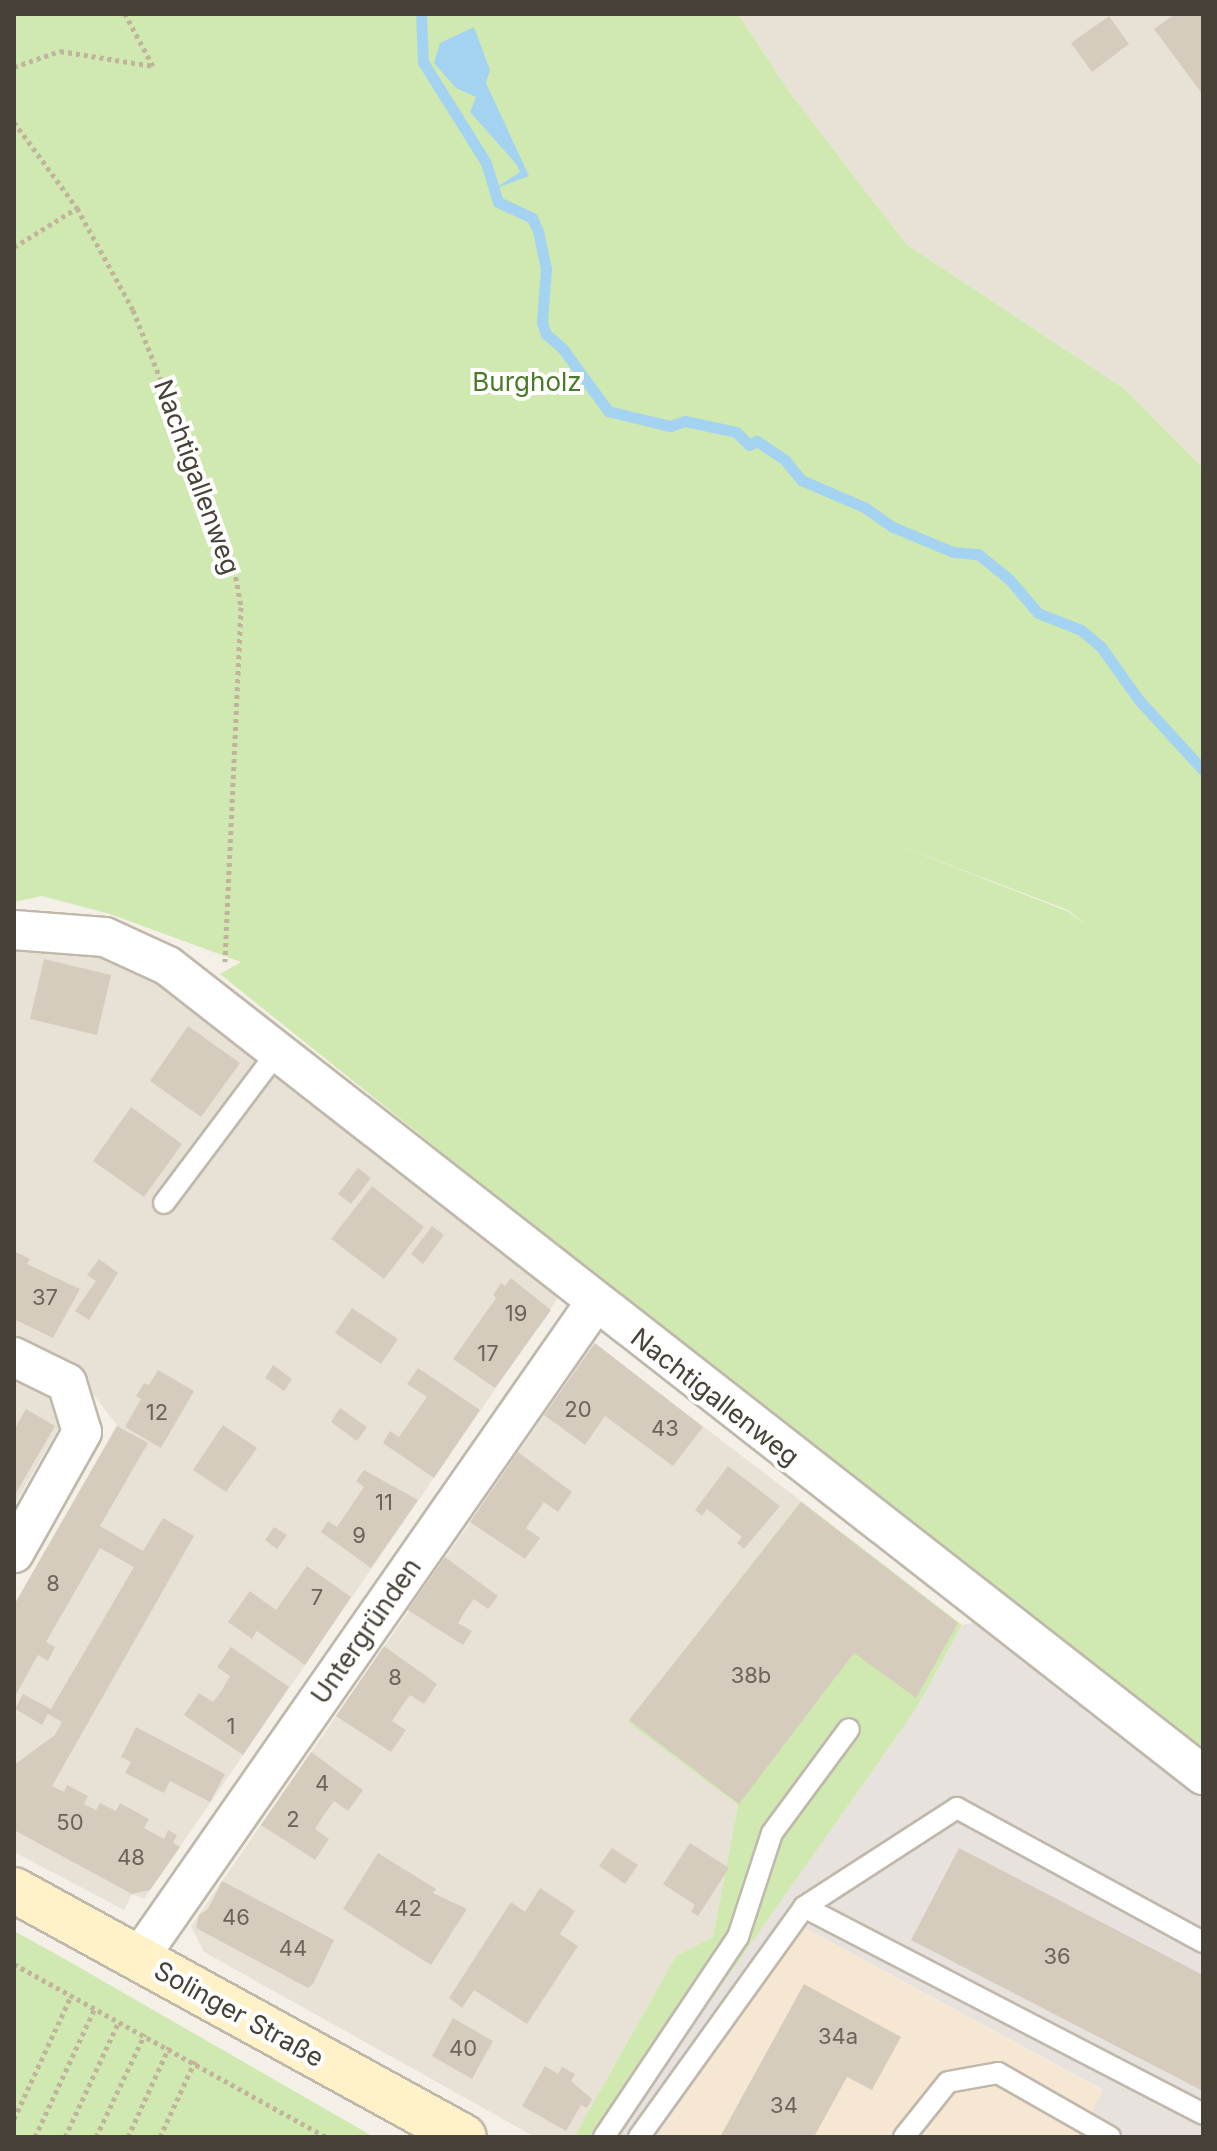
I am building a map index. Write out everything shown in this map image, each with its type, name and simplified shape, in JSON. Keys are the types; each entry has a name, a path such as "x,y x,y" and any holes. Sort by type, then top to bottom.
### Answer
{"main road":[{"name":"Solinger Straße","path":"14,1890 464,2137"}],"street":[{"name":"Nachtigallenweg","path":"14,930 105,937 168,966 276,1054 1203,1775"},
{"name":"Untergründen","path":"138,1959 595,1303"},
{"path":"14,1357 67,1383 82,1432 14,1553"}],"lane":[{"path":"164,1203 276,1054"},
{"path":"604,2137 738,1937 772,1833 849,1729"},
{"path":"639,2137 804,1907 957,1808 1203,1942"},
{"path":"804,1907 1203,2114"},
{"path":"904,2137 948,2082 998,2073 1110,2137"}],"path":[{"path":"14,67 60,51 153,66 125,14"},
{"name":"Nachtigallenweg","path":"14,122 77,208 133,310 233,561 241,607 223,942 229,1015"},
{"path":"14,247 77,208"},
{"path":"14,1964 195,2061 326,2137"},
{"path":"14,2119 71,1996"},
{"path":"35,2137 95,2008"},
{"path":"65,2137 119,2021"},
{"path":"96,2137 145,2034"},
{"path":"128,2137 169,2047"},
{"path":"160,2137 195,2061"}],"shaded area":[{"path":"738,14 1203,14 1203,468 1126,390 906,244 790,93"},
{"path":"14,941 69,944 143,969 505,1247 516,1263 560,1295 144,1899 132,1894 124,1910 14,1852 14,1605 117,1425 82,1380 14,1343"},
{"path":"594,1343 801,1501 629,1721 738,1805 713,1937 676,1956 574,2137 535,2137 204,1952 191,1926"},
{"path":"14,1371 58,1395 59,1427 14,1506"},
{"path":"981,1621 1203,1791 1203,2137 1078,2137 1103,2090 804,1927 656,2137 615,2137 916,1709 962,1625"},
{"path":"804,1927 1103,2091 1078,2137 656,2137"}],"green space":[{"name":"Burgholz","path":"14,14 738,14 790,93 906,244 1126,390 1203,468 1203,1764 220,974 241,962 110,914 42,896 14,902","holes":["884,840 1068,910 1086,925 1067,911"]},
{"path":"801,1501 962,1625 916,1709 615,2137 574,2137 676,1956 713,1937 738,1805 628,1722"},
{"path":"14,1931 56,1954 374,2137 14,2137"}],"water":[{"path":"474,27 490,70 486,83 529,176 494,189 520,172 517,165 470,112 476,97 456,88 434,63 440,43"}],"building":[{"path":"1175,14 1203,14 1203,95 1154,29"},
{"path":"1109,16 1129,44 1092,72 1071,43"},
{"path":"44,959 111,975 97,1035 30,1019"},
{"path":"188,1026 240,1063 201,1117 150,1081"},
{"path":"131,1107 182,1144 144,1197 93,1161"},
{"path":"358,1168 371,1178 351,1204 338,1194"},
{"path":"372,1186 424,1227 384,1279 331,1239"},
{"path":"432,1226 444,1235 423,1264 411,1254"},
{"path":"14,1251 30,1259 27,1264 80,1289 53,1338 14,1319"},
{"path":"99,1259 118,1273 89,1320 75,1311 96,1281 87,1275"},
{"path":"511,1278 551,1310 495,1388 453,1359 496,1298 493,1295 501,1283 505,1286"},
{"path":"352,1308 398,1339 381,1364 335,1333"},
{"path":"595,1343 703,1427 673,1466 605,1416 585,1445 544,1415"},
{"path":"273,1365 292,1379 284,1391 265,1378"},
{"path":"418,1368 480,1410 434,1478 383,1443 390,1431 399,1437 427,1397 407,1384"},
{"path":"158,1370 194,1391 161,1448 125,1427 141,1399 136,1396 144,1383 149,1385"},
{"path":"340,1408 367,1427 357,1441 331,1422"},
{"path":"26,1409 55,1426 16,1493 14,1430"},
{"path":"223,1425 257,1448 226,1492 193,1470"},
{"path":"117,1426 148,1443 100,1526 143,1551 163,1518 194,1536 52,1786 64,1792 67,1785 88,1796 84,1804 96,1810 100,1803 116,1811 120,1803 149,1819 144,1828 164,1839 168,1830 177,1835 173,1843 180,1847 150,1890 132,1894 14,1830 14,1765 55,1735 62,1722 48,1714 42,1725 15,1709 23,1694 51,1709 134,1567 100,1548 46,1642 55,1647 48,1661 38,1655 14,1698 14,1605"},
{"path":"518,1452 572,1492 558,1512 544,1502 526,1528 540,1538 525,1559 470,1522"},
{"path":"728,1466 780,1506 744,1549 737,1543 742,1537 707,1509 702,1516 695,1510"},
{"path":"364,1470 418,1500 371,1568 321,1532 328,1521 337,1527 364,1487 356,1481"},
{"path":"801,1502 958,1623 916,1698 854,1653 739,1804 629,1720"},
{"path":"274,1527 287,1535 277,1549 265,1540"},
{"path":"445,1557 498,1596 488,1609 474,1599 466,1610 458,1623 472,1631 463,1645 408,1610"},
{"path":"307,1566 351,1597 305,1665 257,1631 252,1639 228,1622 250,1591 276,1610"},
{"path":"384,1646 437,1684 424,1704 410,1695 400,1709 392,1721 406,1730 391,1752 336,1716"},
{"path":"231,1647 289,1687 243,1755 184,1715 199,1693 213,1702 222,1690 230,1676 217,1667"},
{"path":"136,1727 225,1774 210,1802 170,1781 164,1793 125,1773 131,1762 121,1757"},
{"path":"311,1752 363,1790 348,1811 334,1801 324,1815 315,1829 329,1839 315,1860 261,1825"},
{"path":"690,1843 729,1868 698,1916 691,1912 695,1905 663,1884"},
{"path":"612,1848 638,1865 625,1884 599,1866"},
{"path":"959,1848 1203,1975 1203,2091 911,1940"},
{"path":"378,1853 436,1889 433,1893 467,1909 431,1965 343,1909"},
{"path":"222,1881 334,1940 313,1984 308,1988 196,1928 199,1915 208,1909"},
{"path":"540,1888 575,1911 560,1934 578,1946 527,2024 474,1990 462,2008 449,1998 511,1902 525,1912"},
{"path":"804,1984 901,2037 872,2090 847,2077 814,2137 720,2137"},
{"path":"453,2018 493,2041 472,2079 432,2056"},
{"path":"545,2066 558,2074 562,2067 575,2074 571,2081 592,2099 587,2108 581,2105 566,2131 522,2106"}],"waterway":[{"path":"421,14 423,62 486,163 498,202 532,218 538,231 546,268 542,322 546,334 563,349 608,411 670,426 685,421 736,432 749,445 757,441 785,460 801,480 864,507 893,527 953,552 978,554 1008,578 1038,613 1081,630 1101,647 1139,700 1203,770"}]}
